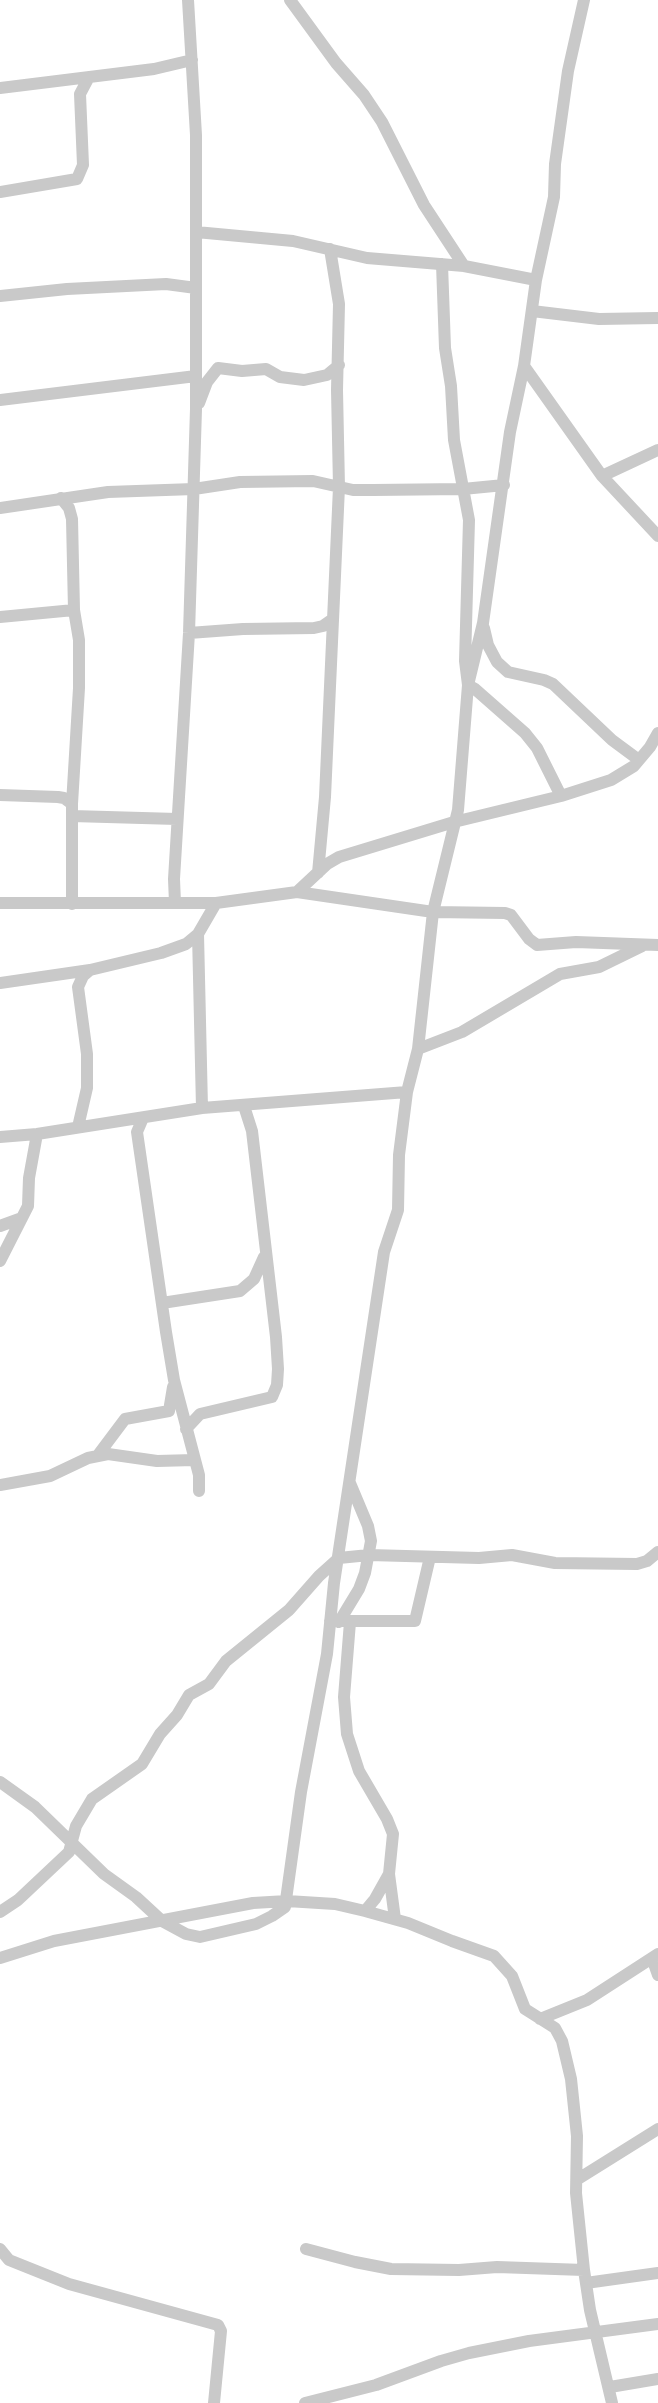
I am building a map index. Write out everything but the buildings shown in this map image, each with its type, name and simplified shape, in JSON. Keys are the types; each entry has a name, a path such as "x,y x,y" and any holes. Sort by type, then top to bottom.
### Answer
{"street":[{"path":"174,903 177,819 189,634 196,409 196,135 188,0"},
{"path":"290,0 336,63 364,95 382,122 424,205 464,266"},
{"path":"395,1919 389,1874 394,1843 391,1827 359,1771 347,1734 340,1622 339,1558 384,1252 398,1210 399,1155 407,1092 418,1049 433,912 460,792 468,685 483,623 494,534 504,485 510,432 524,366 536,280 554,197 555,164 568,71 584,0"},
{"path":"0,88 154,69 192,60"},
{"path":"0,192 76,179 83,165 80,94 89,77"},
{"path":"196,232 285,240 367,258 464,266 536,280"},
{"path":"318,873 325,798 339,487 336,390 339,365 339,304 330,249"},
{"path":"442,264 446,348 451,386 454,440 469,520 465,661 468,685"},
{"path":"0,296 67,289 166,284 196,288"},
{"path":"532,311 599,318 658,318"},
{"path":"196,409 207,382 218,368 242,371 266,369 280,377 304,380 327,375 339,365"},
{"path":"524,366 602,476 658,536"},
{"path":"0,400 196,376"},
{"path":"602,476 658,450"},
{"path":"0,508 61,498 132,490 194,489 240,482 313,482 339,487 373,490 463,489 504,485"},
{"path":"61,498 69,508 72,519 74,610 79,640 79,688 72,810 72,904"},
{"path":"0,617 74,610"},
{"path":"189,634 243,629 314,628 323,626 333,619"},
{"path":"483,623 488,645 497,662 508,672 544,680 553,684 612,740 639,760"},
{"path":"468,685 525,733 537,748 561,796"},
{"path":"297,892 339,857 454,822 561,796 626,773 639,760 658,734"},
{"path":"0,794 58,797 72,810 177,819"},
{"path":"0,903 216,903 297,892 433,912 505,913 511,915 529,939 537,945 576,942 658,945"},
{"path":"0,982 90,970 161,953 186,944 198,934 216,903"},
{"path":"198,934 202,1108"},
{"path":"418,1049 462,1032 560,974 599,967 644,945"},
{"path":"78,1127 84,1108 87,1088 87,1054 78,987 83,976 90,970"},
{"path":"0,1137 37,1134 202,1108 407,1092"},
{"path":"186,1429 200,1414 268,1399 275,1393 278,1369 252,1131 244,1106"},
{"path":"84,1108 104,1124"},
{"path":"143,1118 137,1132 162,1304 174,1380 199,1475 199,1492"},
{"path":"126,1120 137,1132"},
{"path":"0,1261 28,1206 29,1178 37,1134"},
{"path":"0,1226 22,1218"},
{"path":"162,1304 240,1290 254,1279 265,1254"},
{"path":"98,1455 125,1419 169,1411 174,1380"},
{"path":"0,1485 50,1476 98,1455 116,1454 157,1461 194,1460"},
{"path":"0,1782 35,1808 104,1874 136,1897 162,1922 186,1934 200,1937 265,1920 285,1907 301,1792 326,1654 340,1622 359,1588 365,1573 368,1555 371,1534 350,1483"},
{"path":"0,1912 18,1900 58,1863 72,1845 79,1820 96,1794 142,1764 160,1734 177,1715 189,1695 209,1684 226,1661 289,1610 339,1558 368,1555 479,1558 512,1555 555,1563 637,1564 647,1561 658,1552"},
{"path":"340,1622 415,1621 430,1557"},
{"path":"0,1793 17,1795"},
{"path":"365,1911 376,1899 389,1874"},
{"path":"0,1958 35,1945 253,1904 287,1901 335,1904 365,1911 395,1919 494,1956 512,1976 525,2009 558,2030 571,2079 577,2136 578,2179 576,2193 585,2277 613,2403"},
{"path":"540,2019 587,2000 655,1956 658,1976"},
{"path":"578,2179 658,2129"},
{"path":"0,2249 9,2260 69,2284 218,2325 221,2330 214,2403"},
{"path":"306,2249 391,2269 459,2270 497,2267 585,2277 658,2273"},
{"path":"305,2403 376,2385 441,2361 469,2353 529,2341 658,2324"},
{"path":"610,2387 658,2379"},
{"path":"613,2403 630,2384"}]}
